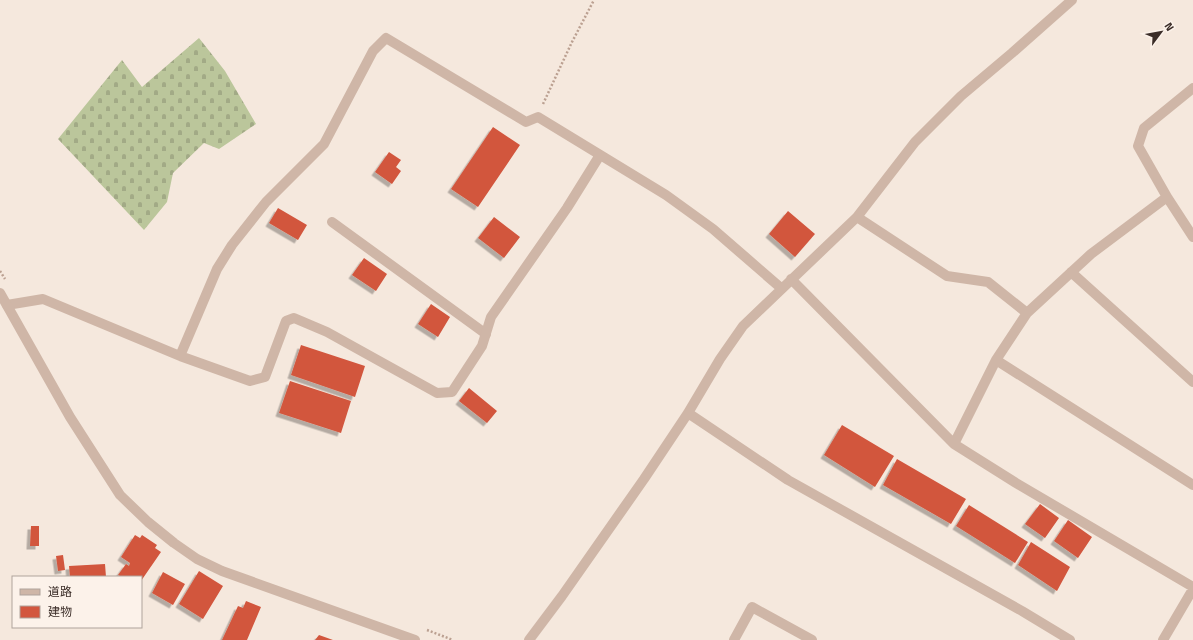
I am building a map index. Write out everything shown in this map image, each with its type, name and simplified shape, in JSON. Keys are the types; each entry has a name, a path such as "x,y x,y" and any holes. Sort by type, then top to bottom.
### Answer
{"street":[{"path":"529,640 562,596 644,479 688,413 720,359 743,326 781,288 857,217 915,142 961,96 1072,0"},
{"path":"180,356 217,269 232,245 266,202 324,144 373,51 386,38 526,122 538,116 666,195 713,229 781,288"},
{"path":"1193,88 1144,128 1138,146 1167,197 1193,237"},
{"path":"7,305 43,299 180,356 250,381 265,377 286,321 294,318 326,332 437,392 452,392 482,346 491,317 567,208 600,155"},
{"path":"954,444 996,360 1026,312 1091,254 1167,197"},
{"path":"857,217 947,276 988,282 1026,312"},
{"path":"332,222 486,334"},
{"path":"1071,272 1193,382"},
{"path":"791,279 954,444 1192,592 1163,640"},
{"path":"0,293 70,416 120,495 148,522 191,555 222,571 415,640"},
{"path":"996,360 1193,485"},
{"path":"688,413 788,480 1022,611 1070,640"},
{"path":"734,640 752,607 812,640"}],"path":[{"path":"538,116 572,42 594,0"},
{"path":"421,628 453,640"}],"green space":[{"path":"199,38 225,71 256,124 219,149 204,143 173,173 167,202 144,230 58,139 122,60 142,87"}],"building":[{"path":"493,127 520,145 478,207 451,189"},
{"path":"389,152 401,160 396,167 401,171 392,184 375,172"},
{"path":"278,208 307,225 298,240 269,223"},
{"path":"788,211 815,234 795,257 769,234"},
{"path":"494,217 520,237 504,258 478,238"},
{"path":"364,258 387,274 376,291 352,275"},
{"path":"431,304 450,317 438,337 418,324"},
{"path":"301,345 365,366 355,397 291,375"},
{"path":"290,381 351,401 341,433 279,413"},
{"path":"469,388 497,411 487,423 459,401"},
{"path":"842,425 894,456 875,487 824,455"},
{"path":"897,459 966,499 951,524 883,485"},
{"path":"1040,504 1059,518 1045,538 1025,524"},
{"path":"969,505 1028,542 1015,563 956,526"},
{"path":"1068,520 1092,537 1078,558 1054,541"},
{"path":"31,526 39,526 39,546 30,546"},
{"path":"135,535 140,538 142,535 157,545 155,548 161,552 142,580 142,576 118,575 126,564 129,566 130,563 121,557"},
{"path":"1031,542 1070,567 1057,591 1018,565"},
{"path":"63,555 65,570 58,571 56,556"},
{"path":"105,564 106,576 70,576 69,566"},
{"path":"199,571 223,586 203,619 179,604"},
{"path":"163,572 185,584 173,605 152,593"},
{"path":"246,601 261,607 247,640 222,640 238,606 243,608"},
{"path":"319,635 333,640 315,640"}]}
